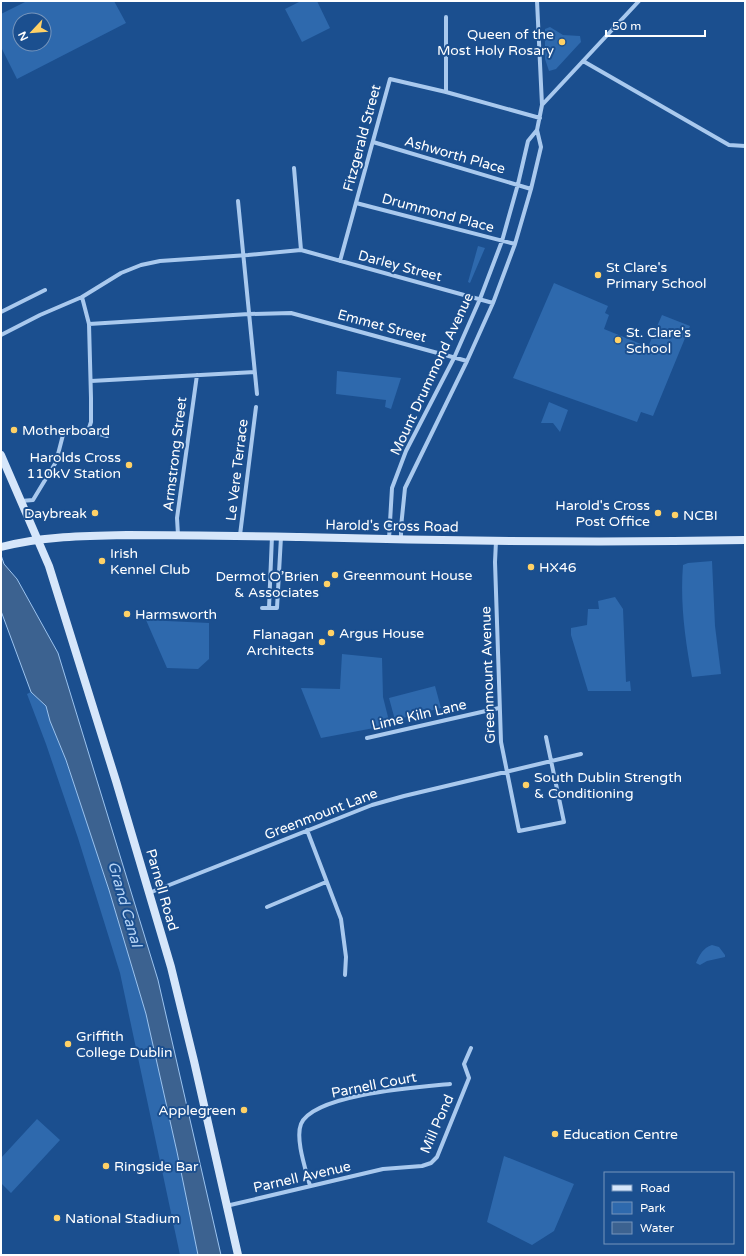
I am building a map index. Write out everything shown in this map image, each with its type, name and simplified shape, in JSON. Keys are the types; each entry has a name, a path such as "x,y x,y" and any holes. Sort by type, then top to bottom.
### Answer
{"main road":[{"name":"Parnell Road","path":"1,455 49,566 79,658 173,974 238,1255"},
{"name":"Harold's Cross Road","path":"3,546 38,540 78,536 178,535 496,541 624,542 745,540"}],"street":[{"name":"Mount Drummond Avenue","path":"389,540 392,488 406,451 454,358 480,299 502,241 528,141 537,130 542,105 537,1"},
{"path":"542,105 639,1"},
{"path":"446,17 446,92"},
{"path":"584,60 729,145 745,146"},
{"name":"Fitzgerald Street","path":"340,261 390,79 446,92 540,118"},
{"name":"Mount Drummond Avenue","path":"401,540 405,488 467,361 493,302 514,244 531,189 541,147 537,130"},
{"name":"Ashworth Place","path":"373,142 531,189"},
{"path":"1,335 40,315 82,297 121,273 141,265 160,261 243,256 300,250 294,168"},
{"path":"238,201 257,394"},
{"name":"Drummond Place","path":"356,203 514,244"},
{"name":"Darley Street","path":"300,250 493,302"},
{"path":"1,312 45,290"},
{"path":"82,297 89,324 92,381 91,422 88,431"},
{"name":"Emmet Street","path":"89,324 249,314 291,313 467,361"},
{"path":"92,381 255,372"},
{"name":"Armstrong Street","path":"178,535 177,518 197,375"},
{"name":"Le Vere Terrace","path":"240,535 256,407"},
{"path":"20,501 33,500 42,486 56,462 64,431 88,431 107,436"},
{"path":"269,608 272,536"},
{"path":"262,608 276,608 281,537"},
{"name":"Greenmount Avenue","path":"496,541 495,562 500,742 519,831 564,822 551,761"},
{"name":"Lime Kiln Lane","path":"367,738 499,708"},
{"path":"546,737 551,761"},
{"name":"Greenmount Lane","path":"149,893 372,805 581,754"},
{"path":"307,830 341,919 346,957 345,975"},
{"path":"267,906 326,882"},
{"name":"Mill Pond","path":"383,1169 422,1166 431,1163 437,1157 469,1078 464,1064 471,1048"},
{"name":"Parnell Court","path":"310,1186 299,1138 301,1124 307,1116 318,1108 344,1099 393,1090 450,1084"},
{"name":"Parnell Avenue","path":"226,1206 383,1169"}],"green space":[{"path":"27,1 114,1 126,23 17,79 1,47 1,14"},
{"path":"301,1 317,1 330,28 302,42 285,9"},
{"path":"550,27 563,35 580,36 581,42 556,69 549,71 545,59 545,29"},
{"path":"478,246 485,248 470,283 468,282"},
{"path":"554,283 608,306 605,313 609,315 604,329 648,347 662,315 690,326 653,416 641,412 637,422 513,378"},
{"path":"337,371 401,378 391,409 385,407 386,400 336,394"},
{"path":"549,402 568,410 560,432 553,423 541,423"},
{"path":"712,561 715,626 721,674 692,677 684,621 682,593 683,565 688,563"},
{"path":"615,597 623,609 626,682 630,681 631,691 588,691 571,635 571,628 587,625 588,609 599,609 598,601"},
{"path":"146,620 209,623 209,659 198,669 167,668"},
{"path":"342,654 382,658 383,697 390,725 321,738 301,688 340,689"},
{"path":"435,686 441,708 395,720 389,698"},
{"path":"31,692 46,706 50,721 66,760 109,890 146,1014 198,1255 180,1255 120,973 78,838 46,744 27,694"},
{"path":"712,945 719,947 725,957 707,961 700,965 696,963 702,952"},
{"path":"37,1119 60,1140 11,1193 1,1183 1,1158"},
{"path":"504,1156 574,1184 554,1231 532,1245 487,1222"}],"water":[{"name":"Grand Canal","path":"1,555 4,564 17,579 58,653 158,980 221,1255 198,1255 146,1014 109,890 66,760 50,721 46,706 31,692 1,611"}],"place":[{"name":"Queen of the Most Holy Rosary","path":"562,42"},
{"name":"St Clare's Primary School","path":"598,275"},
{"name":"St. Clare's School","path":"618,340"},
{"name":"Motherboard","path":"14,430"},
{"name":"Harolds Cross 110kV Station","path":"129,465"},
{"name":"Daybreak","path":"95,513"},
{"name":"Harold's Cross Post Office","path":"658,513"},
{"name":"NCBI","path":"675,515"},
{"name":"Irish Kennel Club","path":"102,561"},
{"name":"HX46","path":"531,567"},
{"name":"Greenmount House","path":"335,575"},
{"name":"Dermot O’Brien & Associates","path":"327,584"},
{"name":"Harmsworth","path":"127,614"},
{"name":"Argus House","path":"331,633"},
{"name":"Flanagan Architects","path":"322,642"},
{"name":"South Dublin Strength & Conditioning","path":"526,785"},
{"name":"Griffith College Dublin","path":"68,1044"},
{"name":"Applegreen","path":"244,1110"},
{"name":"Education Centre","path":"555,1134"},
{"name":"Ringside Bar","path":"106,1166"},
{"name":"National Stadium","path":"57,1218"}]}
